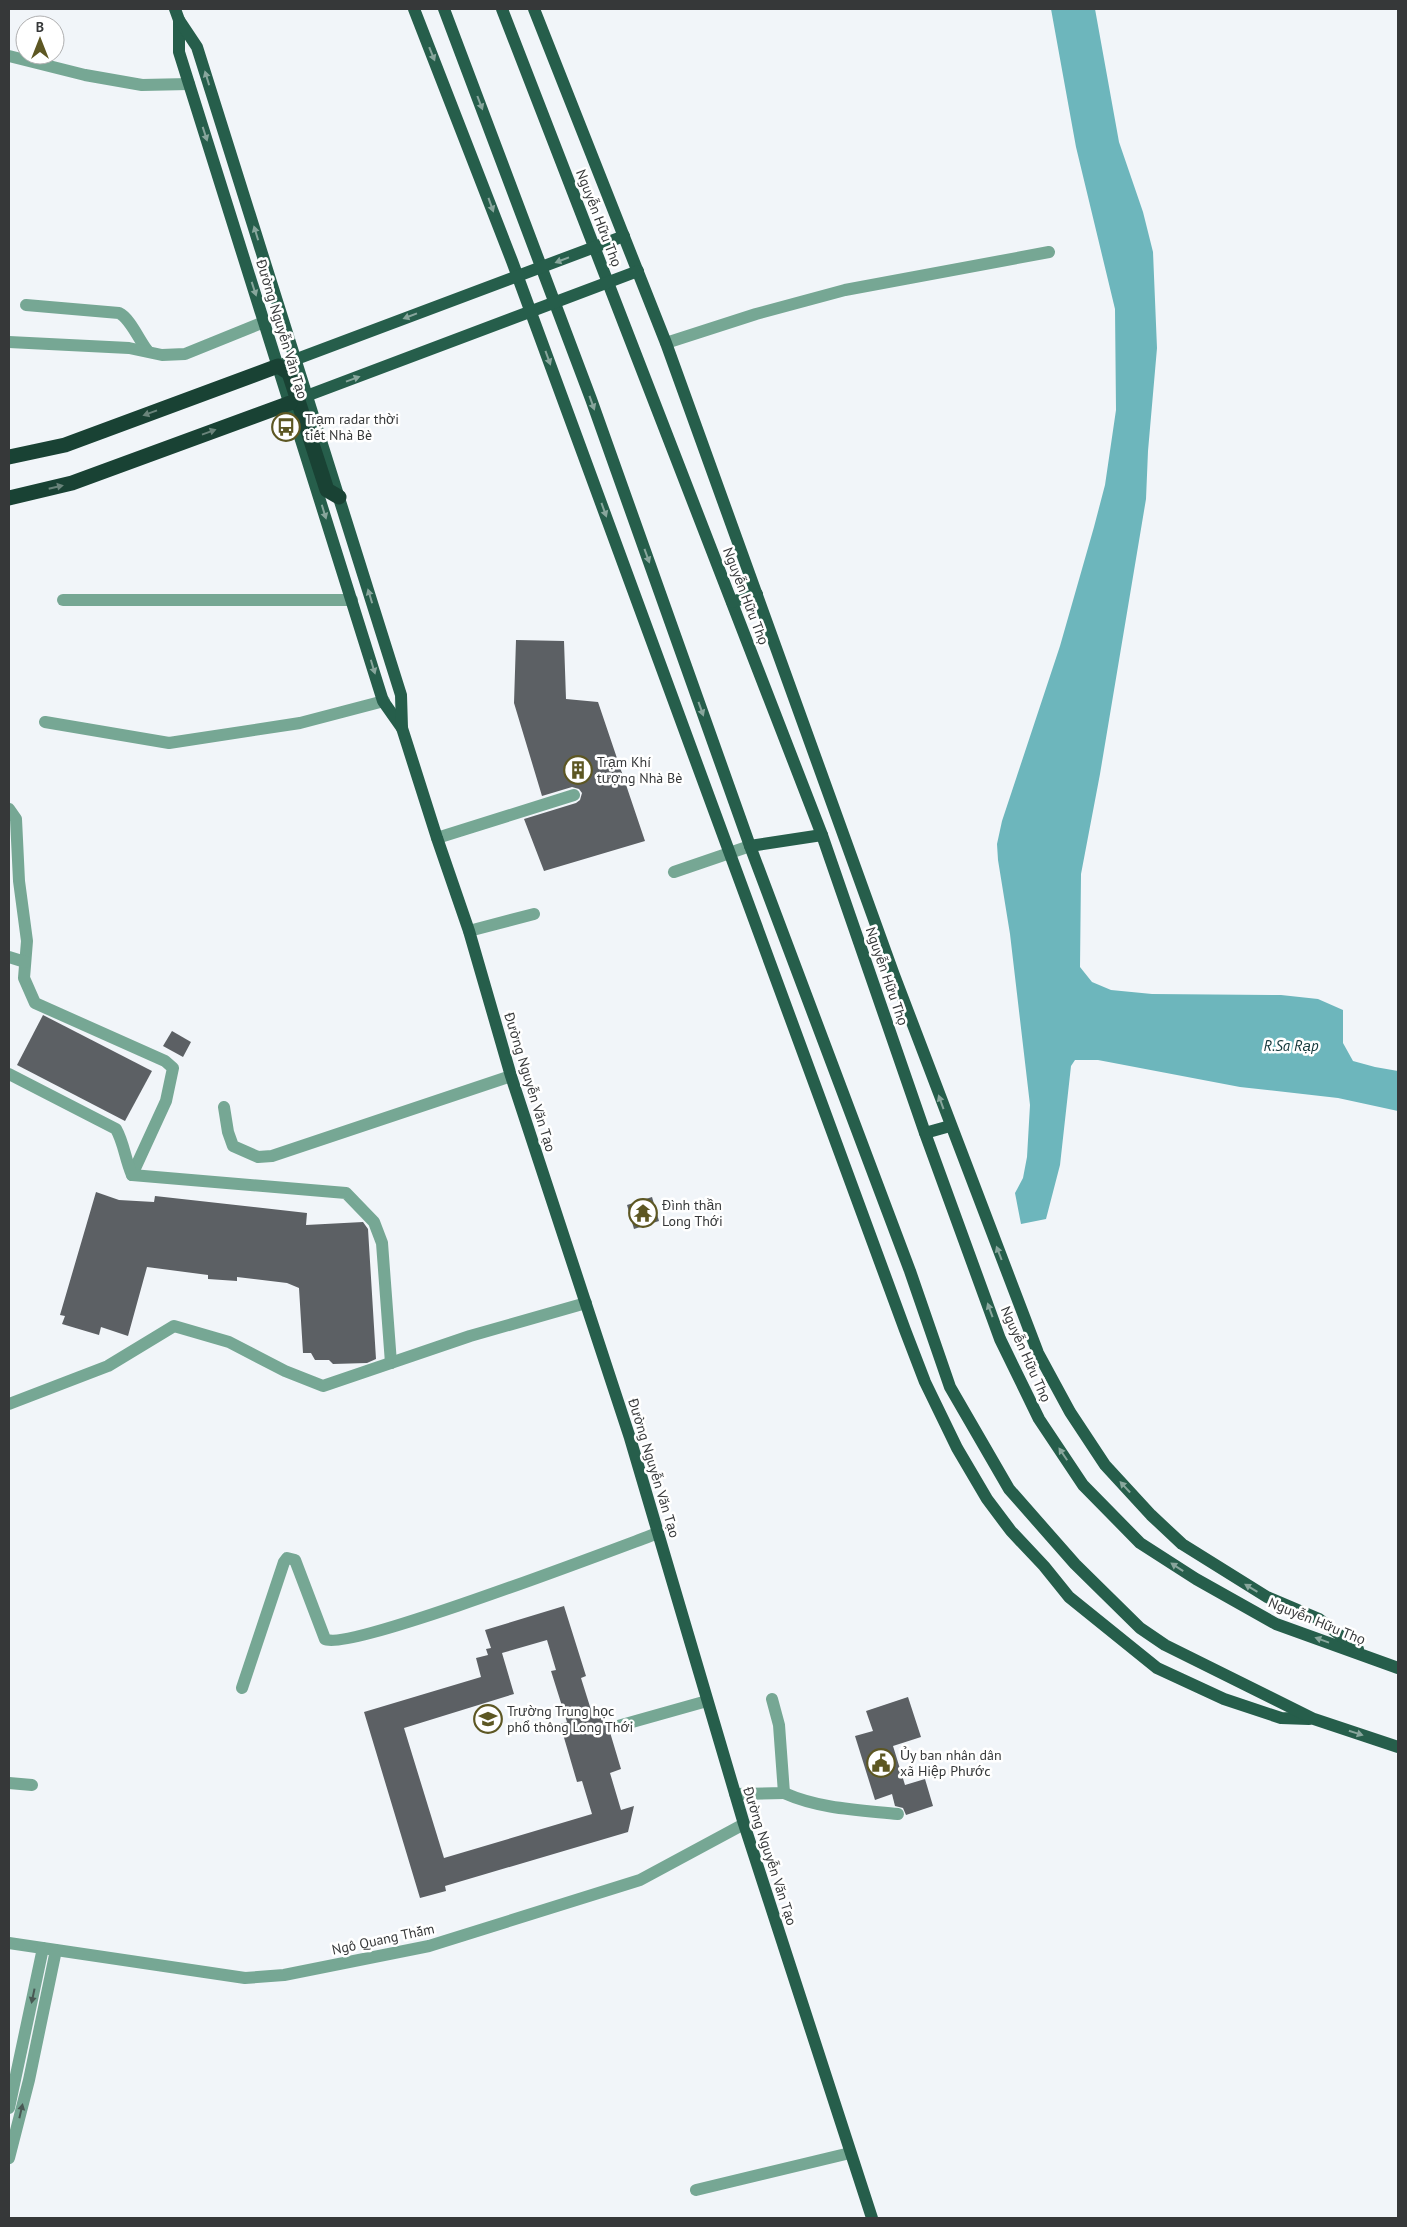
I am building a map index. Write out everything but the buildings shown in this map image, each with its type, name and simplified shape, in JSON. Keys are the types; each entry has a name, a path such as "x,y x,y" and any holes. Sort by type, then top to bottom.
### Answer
{"highway":[{"path":"9,458 64,445 278,366 289,373 327,490 339,497"},
{"path":"9,498 72,483 298,399"}],"main road":[{"path":"414,9 479,172 925,1382 957,1448 988,1499 1011,1531 1044,1566 1069,1597 1157,1668 1224,1699 1281,1718 1314,1719"},
{"path":"444,9 594,408 750,846 910,1271 950,1387 1009,1489 1075,1564 1140,1628 1165,1645 1314,1719 1398,1746"},
{"name":"Nguyễn Hữu Thọ","path":"502,9 822,836 925,1133 1000,1339 1039,1419 1083,1484 1140,1543 1196,1579 1276,1624 1368,1657"},
{"name":"Nguyễn Hữu Thọ","path":"534,9 666,344 950,1126 1038,1353 1070,1412 1105,1464 1151,1515 1182,1544 1267,1597 1319,1619 1368,1657"},
{"name":"Đường Nguyễn Văn Tạo","path":"177,14 179,52 278,366"},
{"name":"Đường Nguyễn Văn Tạo","path":"177,14 197,47 295,359 298,399 352,600 384,701 402,728"},
{"path":"278,366 624,236"},
{"path":"298,399 638,271"},
{"name":"Đường Nguyễn Văn Tạo","path":"339,497 401,695 402,728 469,930 511,1076 630,1438 744,1824 872,2218"},
{"path":"732,602 757,594"},
{"path":"750,846 822,836"},
{"path":"769,963 792,958"},
{"path":"925,1133 950,1126"},
{"path":"1368,1657 1398,1668"}],"street":[{"path":"9,56 85,75 142,85 189,84"},
{"path":"666,344 756,314 845,290 1049,252"},
{"path":"26,305 119,313 128,320 147,350"},
{"path":"9,342 147,350 162,355 185,354 264,322"},
{"path":"63,600 352,600"},
{"path":"45,722 168,744 300,723 384,701"},
{"path":"437,838 574,795"},
{"path":"9,809 16,819 20,881 27,941 24,978 35,1003 165,1062 173,1068 166,1101 132,1175"},
{"path":"674,872 750,846"},
{"path":"469,930 534,914"},
{"path":"10,960 25,962"},
{"path":"9,1074 116,1129 123,1141 125,1160 132,1175"},
{"path":"224,1107 228,1132 233,1146 258,1157 272,1156 511,1076"},
{"path":"132,1175 346,1193 374,1222 382,1243 391,1363"},
{"path":"9,1404 108,1366 174,1326 229,1342 285,1371 323,1386 470,1336 586,1303"},
{"path":"242,1688 284,1562 287,1558 295,1560 325,1640 334,1642 369,1635 428,1616 658,1533"},
{"path":"772,1699 779,1725 784,1793"},
{"path":"618,1726 708,1701"},
{"path":"9,1783 32,1785"},
{"path":"735,1794 784,1793 804,1802 824,1806 898,1814"},
{"name":"Ngô Quang Thắm","path":"9,1943 245,1978 284,1975 429,1946 640,1880 744,1824"},
{"path":"9,2108 49,1949"},
{"path":"9,2158 28,2080 49,1949"},
{"path":"696,2190 850,2153"}],"water":[{"name":"R.Sa Rạp","path":"1051,9 1095,9 1119,142 1143,212 1153,252 1157,348 1146,499 1100,774 1081,874 1080,967 1092,982 1111,990 1152,994 1281,995 1318,999 1343,1010 1343,1043 1353,1061 1398,1071 1398,1111 1338,1098 1240,1087 1098,1060 1075,1060 1071,1066 1060,1165 1046,1219 1021,1224 1015,1193 1023,1178 1027,1157 1030,1105 1010,934 997,844 1002,821 1060,646 1094,527 1105,485 1116,410 1115,309 1076,147"}],"place":[{"name":"Trạm radar thời tiết Nhà Bè","path":"286,427"},
{"name":"Trạm Khí tượng Nhà Bè","path":"578,770"},
{"name":"Đình thần Long Thới","path":"643,1213"},
{"name":"Trường Trung học phổ thông Long Thới","path":"488,1719"},
{"name":"Ủy ban nhân dân xã Hiệp Phước","path":"881,1763"}]}
